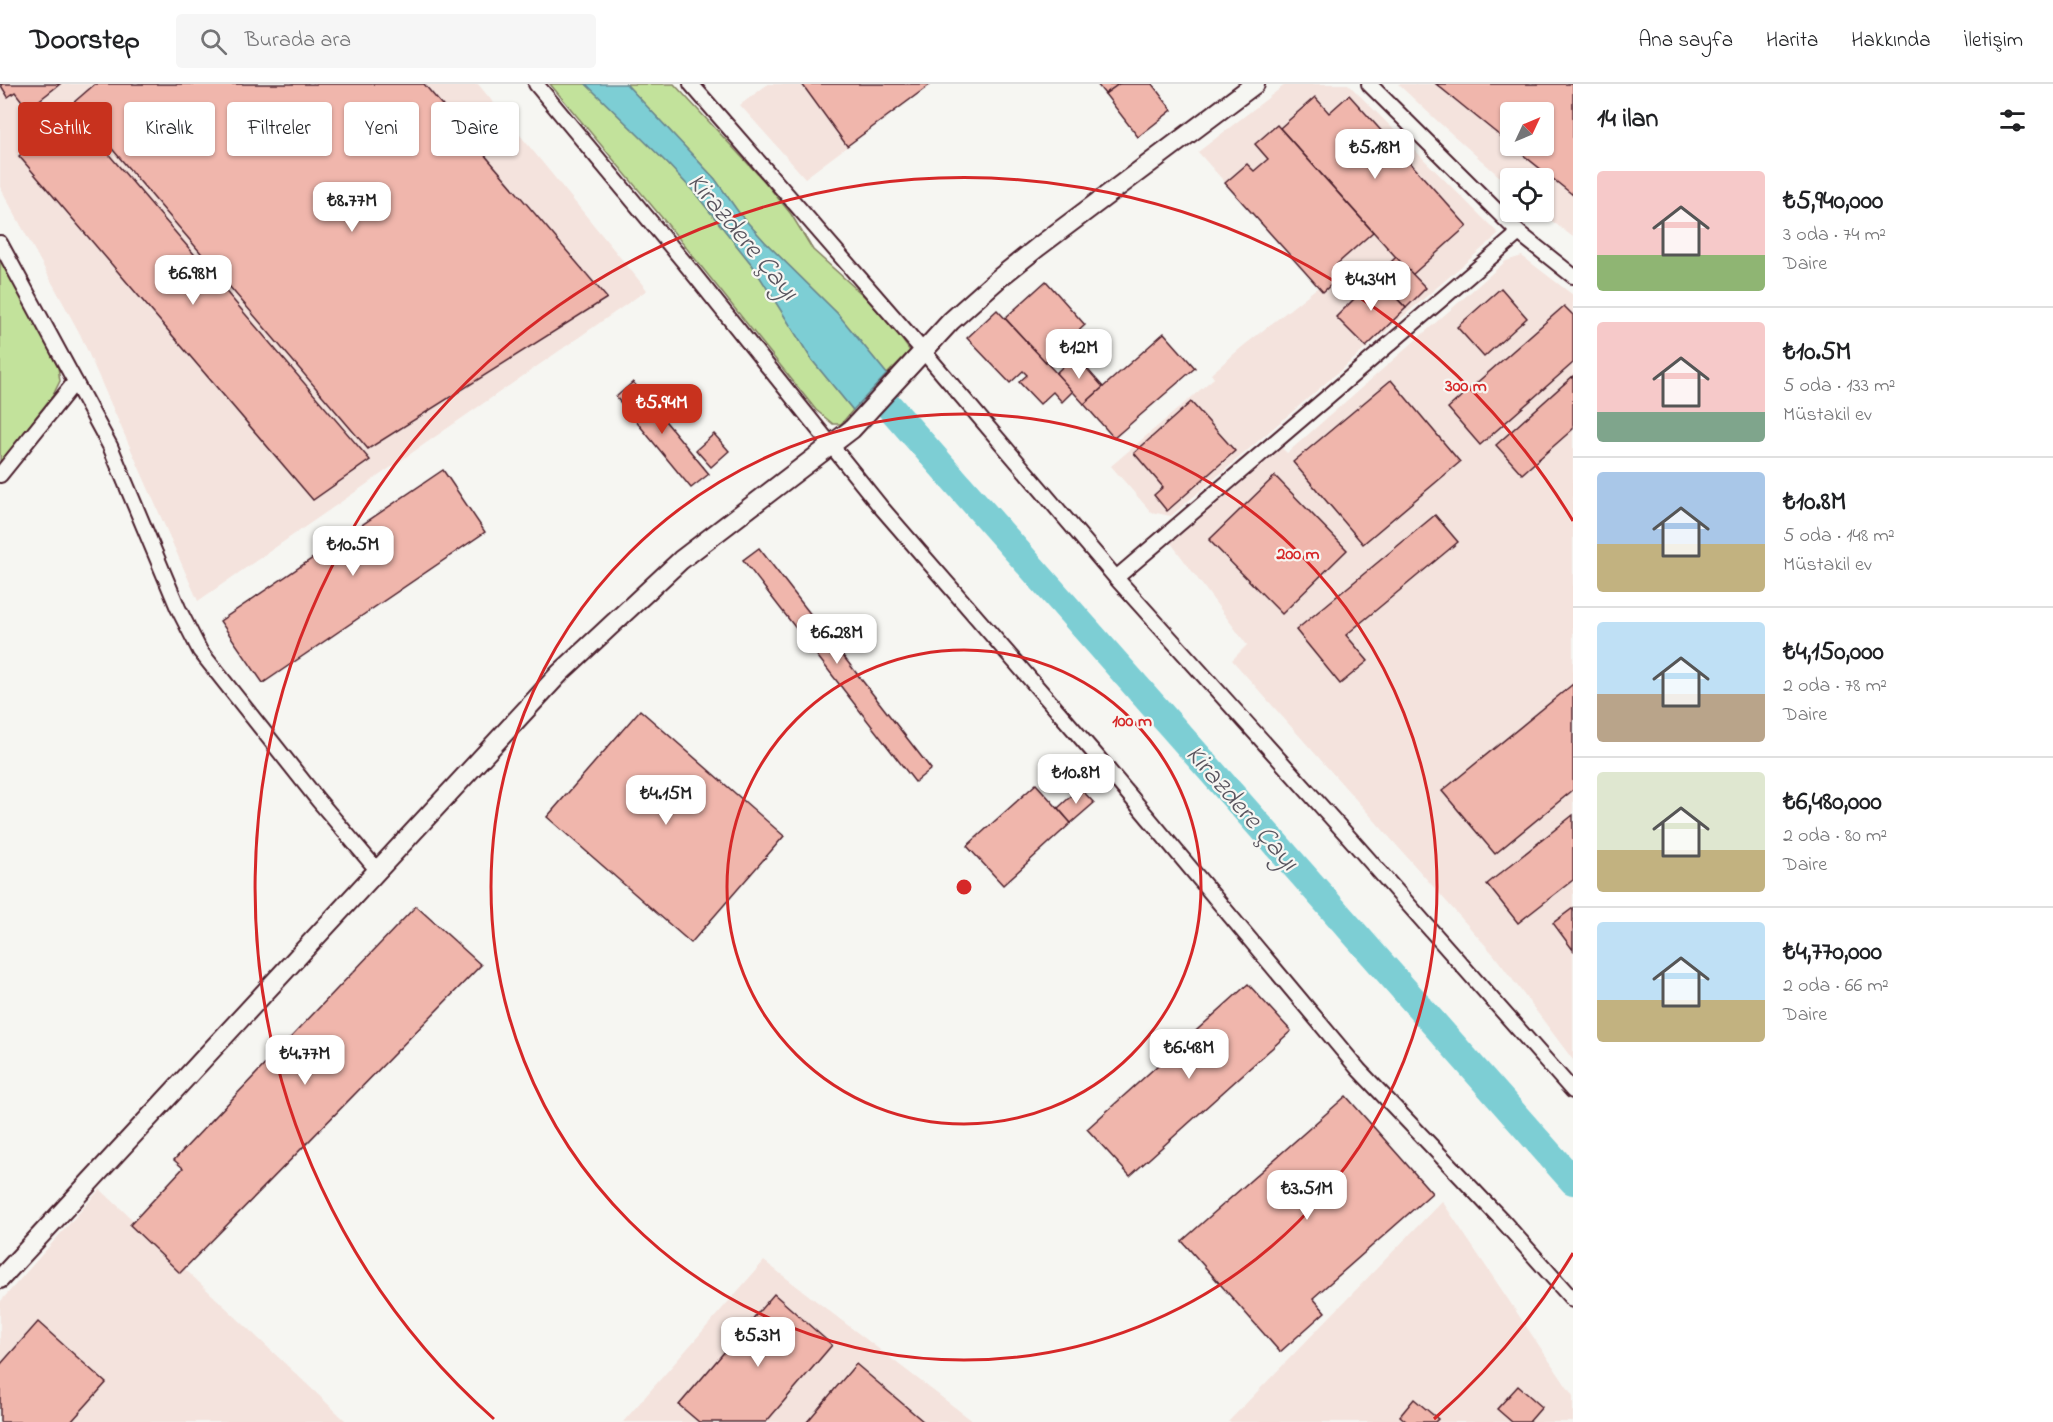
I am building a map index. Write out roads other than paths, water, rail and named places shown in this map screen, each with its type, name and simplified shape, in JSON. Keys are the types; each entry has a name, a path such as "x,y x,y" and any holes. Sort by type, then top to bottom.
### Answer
{"street":[{"path":"536,84 684,262 880,506 1095,754 1359,1070 1501,1219 1573,1300"},
{"path":"691,84 924,351 1116,578 1573,1091"},
{"path":"0,1279 560,673 600,634 681,560 852,429 974,300 1014,266 1255,84"},
{"path":"1369,84 1519,233 1573,276"},
{"path":"1116,578 1519,233"},
{"path":"0,243 110,446 178,609 200,651 318,800 378,871"},
{"path":"0,475 75,382"}],"water":[{"path":"586,84 626,84 715,179 739,213 765,242 837,313 887,374 853,410 812,360 753,266 695,193"}],"waterway":[{"name":"Kirazdere Çayı","path":"889,406 1573,1181"}]}
